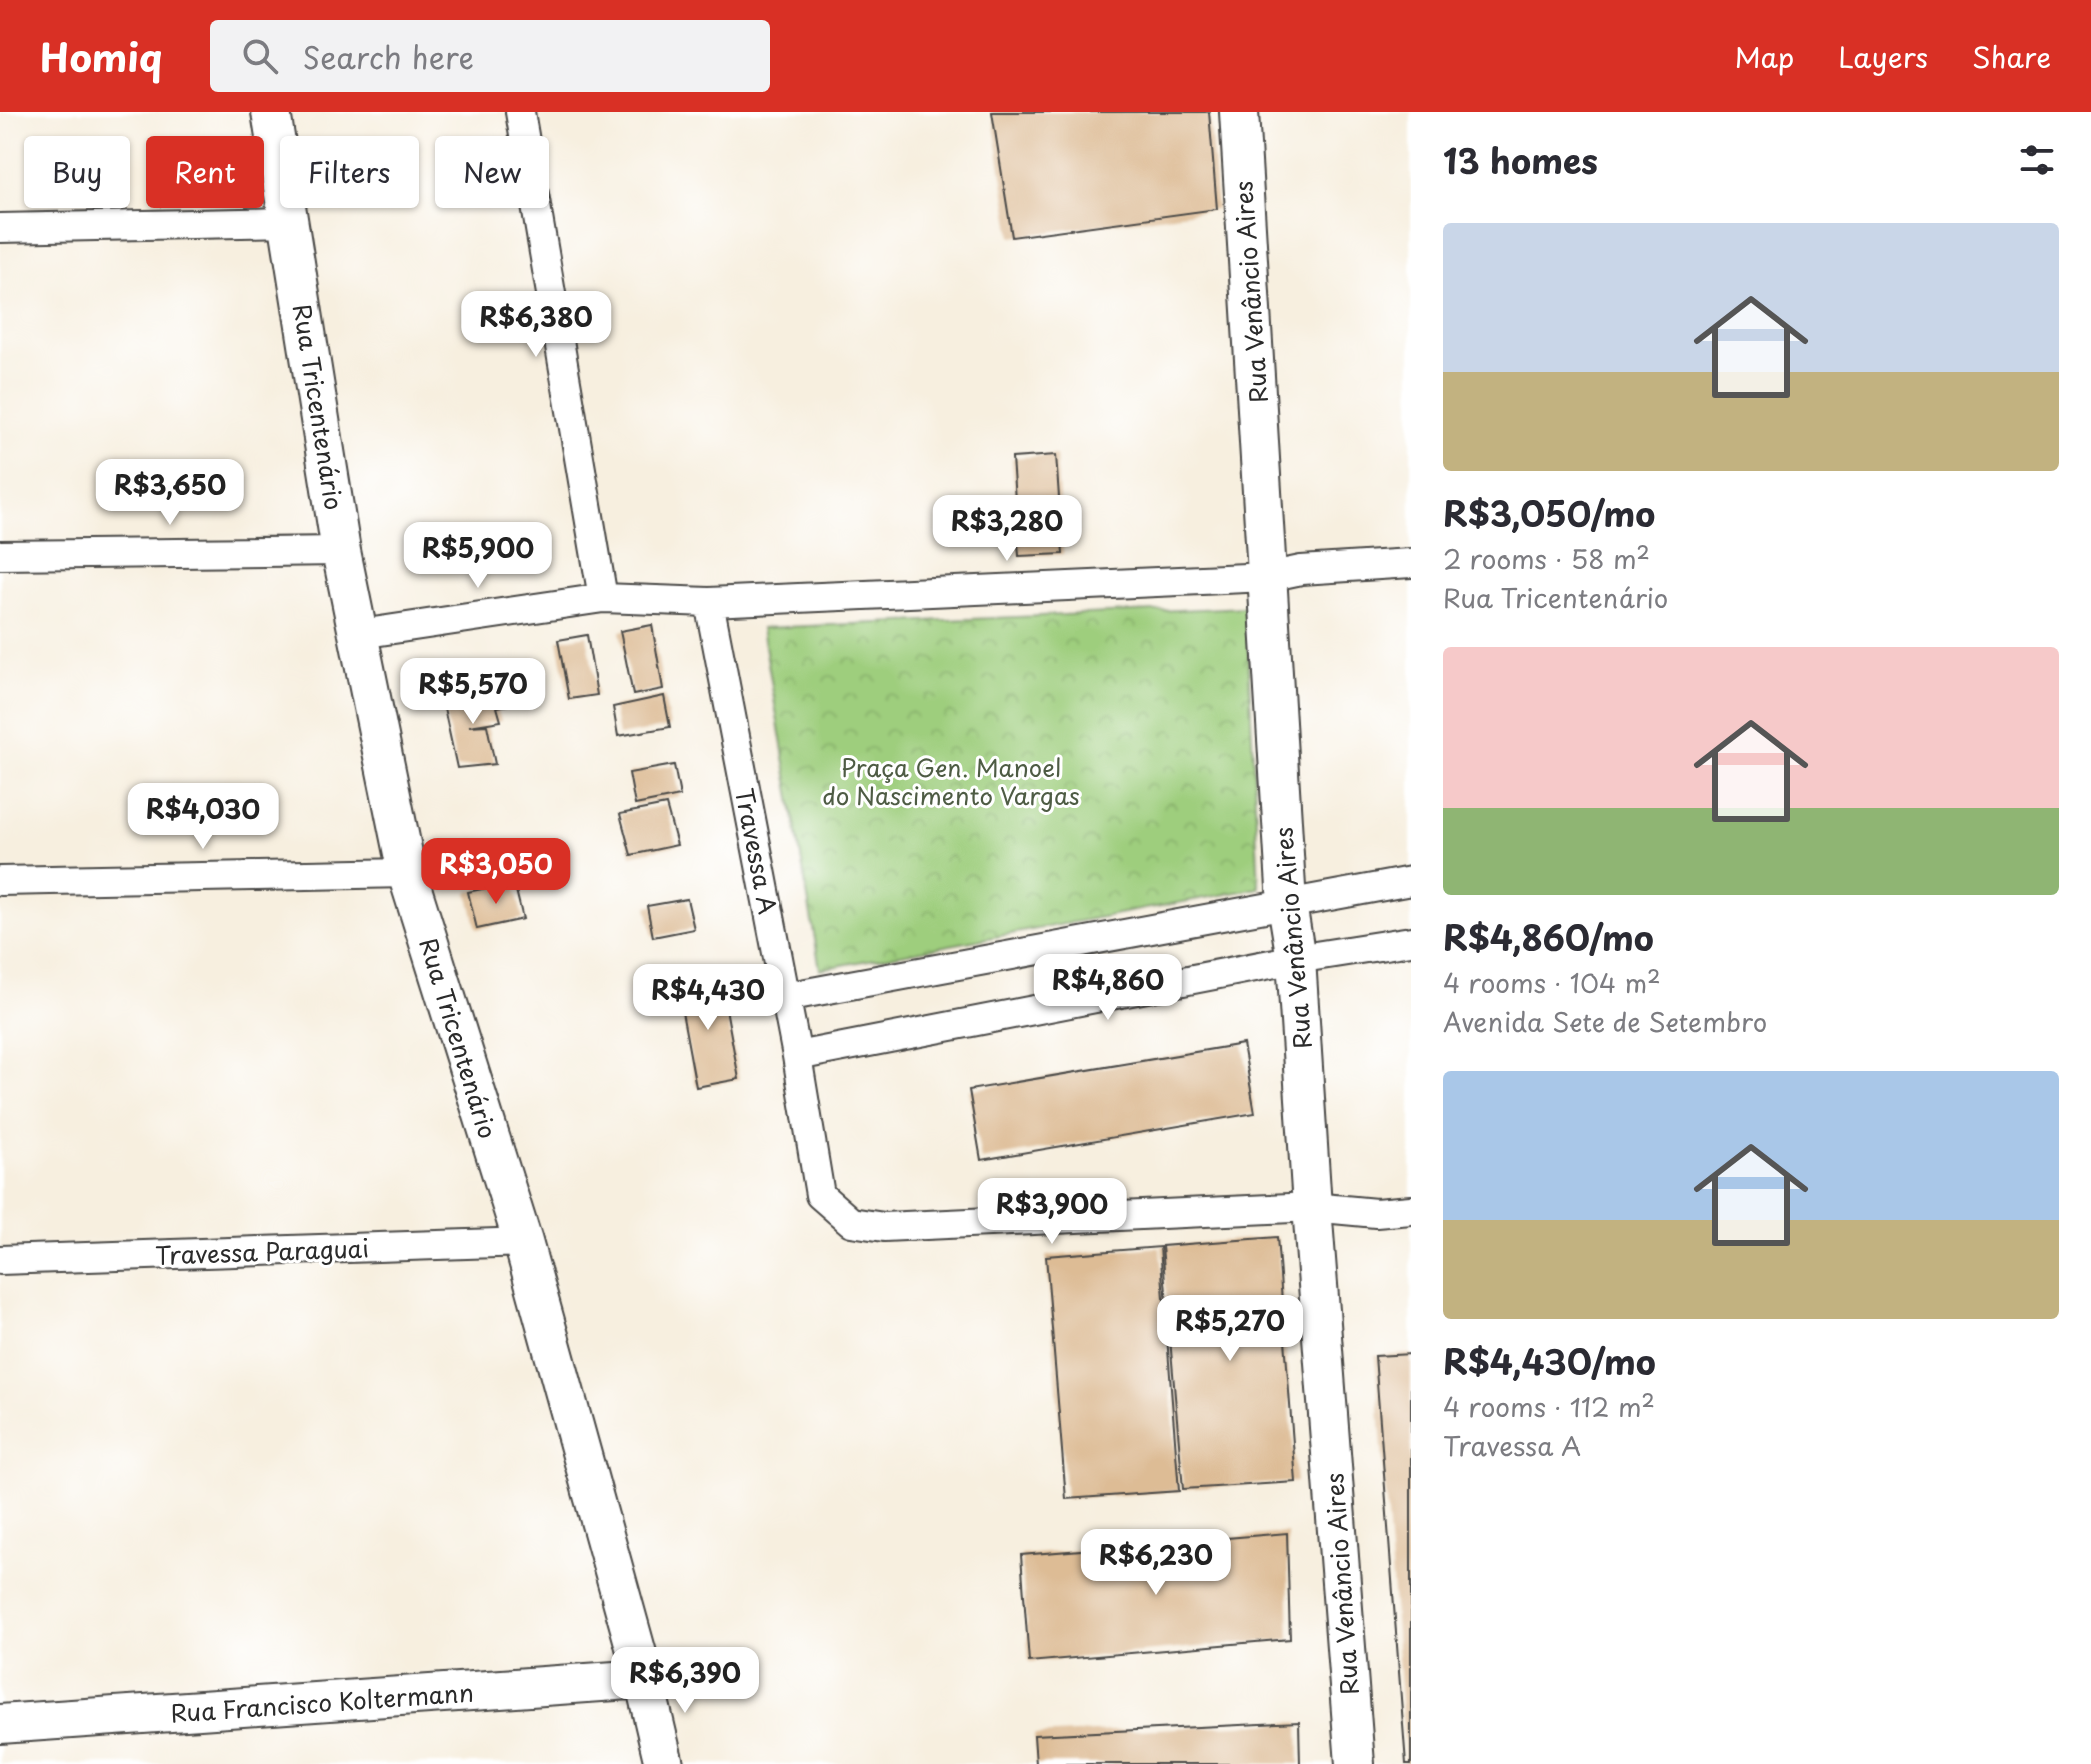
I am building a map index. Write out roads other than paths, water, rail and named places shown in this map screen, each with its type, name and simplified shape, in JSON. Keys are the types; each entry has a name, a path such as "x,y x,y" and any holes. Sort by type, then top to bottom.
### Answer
{"street":[{"name":"Rua Tricentenário","path":"271,112 341,551 407,873 523,1242 644,1679 664,1764"},
{"path":"520,112 603,598"},
{"name":"Rua Venâncio Aires","path":"1239,112 1287,904 1296,959 1355,1764"},
{"path":"0,228 290,222"},
{"path":"0,555 341,551"},
{"path":"360,634 603,598 709,602 1268,577 1301,570 1411,563"},
{"name":"Travessa A","path":"709,602 797,1056 820,1195 851,1222 884,1227 1312,1207"},
{"path":"0,881 407,873"},
{"path":"785,997 1411,881"},
{"path":"797,1056 1296,959 1411,941"},
{"path":"1312,1207 1376,1213 1411,1210"},
{"name":"Travessa Paraguai","path":"0,1260 523,1242"},
{"name":"Rua Francisco Koltermann","path":"0,1724 644,1679"}],"park label":[{"name":"Praça Gen. Manoel do Nascimento Vargas","path":"951,781"}]}
